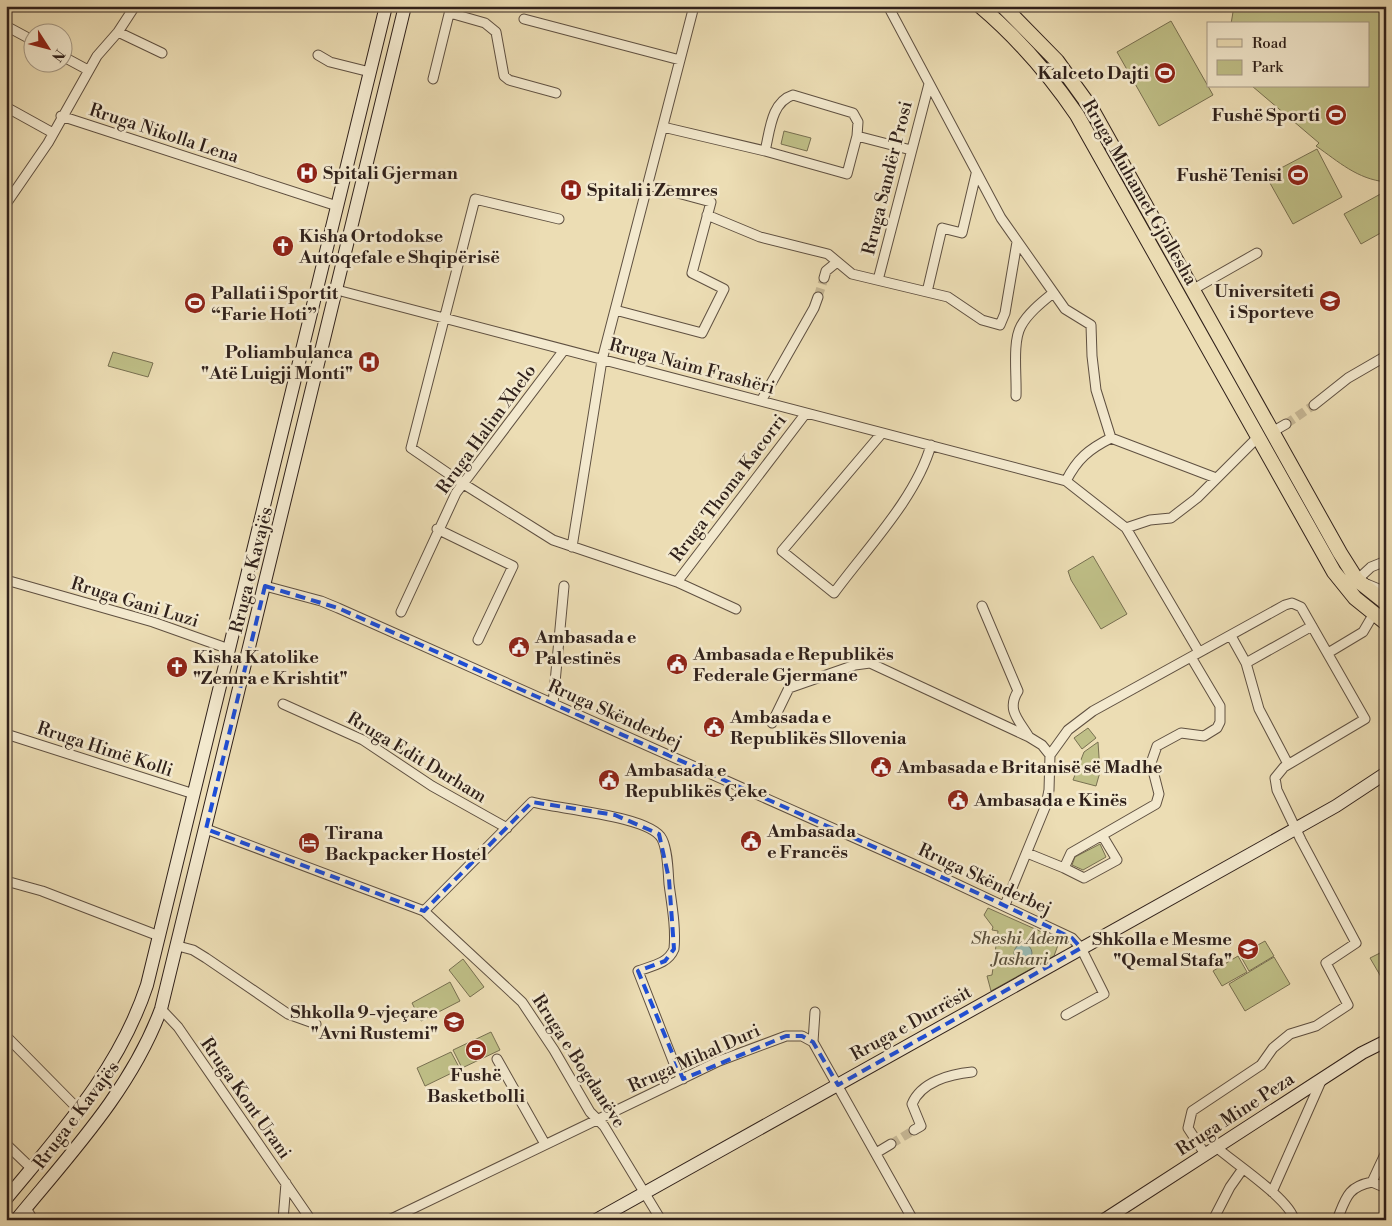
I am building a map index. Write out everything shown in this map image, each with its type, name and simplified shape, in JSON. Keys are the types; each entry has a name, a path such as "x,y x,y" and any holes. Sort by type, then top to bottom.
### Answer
{"main road":[{"name":"Rruga e Kavajës","path":"6,1199 79,1110 114,1060 142,999 194,794 386,6"},
{"name":"Rruga e Kavajës","path":"16,1220 120,1090 150,1037 161,1009 178,946 405,6"},
{"name":"Rruga Muhamet Gjollesha","path":"980,6 1010,31 1033,56 1077,116 1334,572 1355,598 1373,615 1386,623"},
{"name":"Rruga Muhamet Gjollesha","path":"1003,6 1057,61 1091,108 1357,580 1386,603"},
{"path":"384,45 388,46 392,59 387,67 379,67 373,60 384,45"},
{"path":"286,417 293,425 305,423"},
{"path":"278,447 288,444 298,452"},
{"name":"Rruga e Durrësit","path":"596,1220 1336,806 1386,773"},
{"path":"142,999 161,1009"},
{"name":"Rruga Mine Peza","path":"1104,1220 1322,1078 1386,1041"}],"street":[{"name":"Rruga Nikolla Lena","path":"135,6 118,32 97,56 61,116 337,206"},
{"path":"572,547 602,360 694,6"},
{"name":"Rruga Sandër Prosi","path":"888,6 976,174 1017,242 1065,308 1091,325 1096,390 1111,438"},
{"path":"433,79 451,10 491,27 497,37 501,70 509,80 556,93"},
{"path":"524,19 680,60"},
{"path":"6,26 22,35"},
{"path":"118,32 162,53"},
{"path":"318,55 330,62 373,60"},
{"path":"72,61 88,70"},
{"name":"Rruga Sandër Prosi","path":"878,280 929,84"},
{"path":"663,127 765,150 848,174 858,136 858,122 853,113 793,95 786,98 776,110 765,150"},
{"path":"6,107 52,133"},
{"path":"6,204 61,116"},
{"path":"858,136 911,150"},
{"path":"926,292 942,228 962,233 976,174"},
{"path":"615,310 702,334 724,289 692,273 711,202 648,186"},
{"path":"559,219 475,199 411,448 462,484 534,529 572,547 677,582 736,609"},
{"path":"707,215 760,237 828,254 852,274 948,297 982,320 1000,325 1005,312 1017,242"},
{"path":"1192,290 1257,253"},
{"path":"824,278 826,271 838,262"},
{"name":"Rruga Naim Frashëri","path":"337,290 1066,480 1126,528"},
{"path":"1016,396 1016,359 1020,326 1053,293"},
{"path":"762,401 814,308 818,297"},
{"name":"Rruga Halim Xhelo","path":"401,612 437,529 462,484 564,350"},
{"path":"1314,405 1348,378 1386,356"},
{"name":"Rruga Thoma Kacorri","path":"677,582 806,413"},
{"path":"1272,432 1286,424"},
{"path":"882,433 782,551 834,593 911,490 925,465 931,445"},
{"path":"1064,868 1071,853 1156,804 1160,794 1151,763 1157,746 1181,733 1204,736 1217,728 1220,722 1220,706 1195,654 1126,528 1150,520 1171,518 1216,478 1258,436"},
{"path":"1066,480 1081,457 1095,446 1111,438 1216,478"},
{"path":"437,529 514,566 478,640"},
{"path":"1386,561 1372,567 1357,580 1386,592"},
{"name":"Rruga Gani Luzi","path":"6,580 152,622 229,649"},
{"name":"Rruga Skënderbej","path":"265,586 321,601 1005,905 1072,938 1081,948"},
{"path":"553,704 564,586"},
{"path":"1005,905 1027,853 1049,790 1050,755 1068,730 1093,711 1285,605 1292,603 1301,607 1366,719 1288,764 1279,771 1275,784 1325,881 1324,886 1356,943 1326,963 1348,1005 1316,1026 1290,1034 1273,1048 1261,1065 1192,1110 1188,1128 1210,1151 1242,1170 1272,1192 1292,1212 1294,1220"},
{"path":"982,606 1018,691 1012,704 1014,711 1029,737"},
{"path":"1328,653 1363,632 1373,615"},
{"path":"1246,663 1312,626"},
{"path":"1231,636 1246,663 1254,692 1267,726 1288,764"},
{"path":"772,723 789,688 862,663 880,666 1029,737 1042,745 1050,755"},
{"name":"Rruga Edit Durham","path":"283,704 362,740 432,786 507,828"},
{"name":"Rruga Himë Kolli","path":"6,734 194,794"},
{"path":"424,911 532,802 615,815 640,824 662,838 669,879 674,949 672,956 665,961 638,971 677,1071 683,1078"},
{"name":"Rruga e Bogdanëve","path":"206,829 424,911 522,1002 554,1050 590,1112 597,1119 661,1220"},
{"path":"1027,853 1084,878 1117,860 1102,835"},
{"path":"6,881 42,890 159,936"},
{"path":"178,946 193,950 206,958 288,1014 316,1024"},
{"path":"1066,1015 1104,994 1081,948"},
{"name":"Rruga Kont Urani","path":"161,1009 178,1027 311,1220"},
{"path":"816,1012 813,1042 913,1220"},
{"path":"6,1036 79,1110"},
{"name":"Rruga Mihal Duri","path":"389,1220 719,1061 786,1036 802,1036 813,1042"},
{"path":"496,1059 545,1144"},
{"path":"914,1130 921,1126 912,1104 920,1091 945,1077 972,1072"},
{"path":"1272,1192 1322,1078"},
{"path":"6,1144 31,1168"},
{"path":"876,1153 891,1144"},
{"path":"1372,1182 1386,1152"},
{"path":"1213,1220 1230,1186 1242,1170"},
{"path":"1337,1220 1348,1193 1355,1186 1372,1182 1386,1188"},
{"path":"283,1220 286,1183"},
{"path":"26,1208 33,1220"}],"highlighted area":[{"path":"265,586 338,608 993,900 1072,938 1081,948 838,1085 813,1042 802,1036 786,1036 683,1079 638,971 665,961 674,949 669,879 659,834 615,815 532,802 424,911 206,829"}],"green space":[{"name":"Fushë Sporti","path":"1234,6 1386,6 1386,182 1357,174 1316,146 1319,143 1254,88 1370,88 1370,22 1231,22"},
{"name":"Kalceto Dajti","path":"1171,21 1207,84 1207,88 1209,88 1213,95 1159,126 1117,52"},
{"path":"784,131 811,138 807,151 781,144"},
{"path":"1317,149 1342,197 1293,224 1266,176"},
{"path":"1386,191 1386,230 1361,244 1344,214"},
{"path":"113,352 153,363 148,377 108,366"},
{"path":"1093,556 1127,614 1101,629 1071,580 1068,571"},
{"path":"1088,728 1096,738 1082,749 1074,738"},
{"path":"1098,742 1100,772 1096,786 1073,780 1084,752"},
{"path":"1100,844 1106,857 1083,870 1072,865 1075,857"},
{"name":"Sheshi Adem Jashari","path":"988,908 1053,937 1058,945 1054,956 991,991 987,976 992,975 998,931 992,930 993,927 984,915"},
{"path":"1265,941 1274,956 1249,971 1240,955"},
{"path":"1386,950 1386,981 1384,982 1370,958"},
{"path":"1238,956 1247,972 1222,986 1213,971"},
{"path":"1274,957 1290,984 1245,1011 1229,984"},
{"path":"463,959 484,987 470,997 449,970"},
{"path":"450,982 460,1001 421,1021 412,1003"},
{"name":"Fushë Basketbolli","path":"491,1032 500,1050 462,1068 453,1050"},
{"name":"Fushë Basketbolli","path":"451,1052 460,1069 425,1086 417,1068"}],"water":[{"path":"1023,944 1029,947 1032,953 1029,959 1023,962 1017,959 1014,953 1017,947"}],"tunnel":[{"path":"818,297 824,278"},
{"path":"1286,424 1314,405"},
{"path":"891,1144 914,1130"}],"place":[{"name":"Kalceto Dajti","path":"1165,73"},
{"name":"Fushë Sporti","path":"1336,115"},
{"name":"Spitali Gjerman","path":"307,173"},
{"name":"Fushë Tenisi","path":"1298,175"},
{"name":"Spitali i Zemres","path":"571,190"},
{"name":"Kisha Ortodokse Autoqefale e Shqipërisë","path":"283,246"},
{"name":"Universiteti i Sporteve","path":"1330,301"},
{"name":"Pallati i Sportit “Farie Hoti”","path":"195,303"},
{"name":"Poliambulanca \"Atë Luigji Monti\"","path":"369,362"},
{"name":"Ambasada e Palestinës","path":"519,647"},
{"name":"Ambasada e Republikës Federale Gjermane","path":"677,664"},
{"name":"Kisha Katolike \"Zemra e Krishtit\"","path":"177,667"},
{"name":"Ambasada e Republikës Sllovenia","path":"714,727"},
{"name":"Ambasada e Britanisë së Madhe","path":"881,767"},
{"name":"Ambasada e Republikës Çeke","path":"609,780"},
{"name":"Ambasada e Kinës","path":"958,800"},
{"name":"Ambasada e Francës","path":"751,841"},
{"name":"Tirana Backpacker Hostel","path":"309,843"},
{"name":"Shkolla e Mesme \"Qemal Stafa\"","path":"1248,949"},
{"name":"Shkolla 9-vjeçare \"Avni Rustemi\"","path":"454,1022"},
{"name":"Fushë Basketbolli","path":"476,1050"}]}
